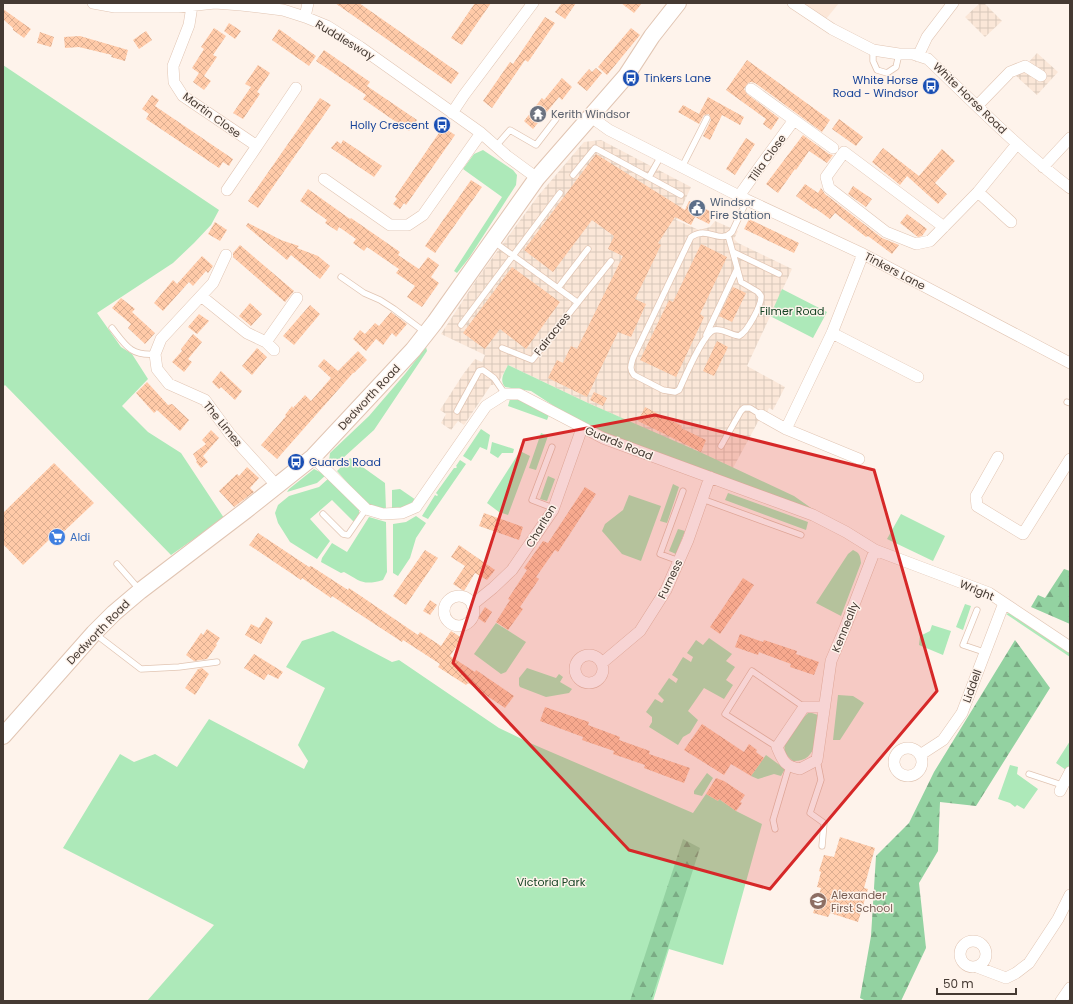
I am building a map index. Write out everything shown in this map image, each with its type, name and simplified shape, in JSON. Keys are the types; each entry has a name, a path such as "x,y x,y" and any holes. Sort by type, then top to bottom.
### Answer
{"main road":[{"name":"Dedworth Road","path":"3,736 94,633 114,613 140,591 313,457 413,350 537,178 626,76 652,36 678,3"}],"street":[{"name":"Ruddlesway","path":"93,3 115,7 192,6 215,3 282,10 305,16 327,26 360,47 481,133 507,156 537,178"},
{"path":"305,16 308,3"},
{"path":"452,113 533,3"},
{"name":"White Horse Road","path":"793,3 832,29 873,50 899,54 913,54 928,59 1017,144 1070,188"},
{"path":"918,56 928,37 953,3"},
{"name":"Martin Close","path":"192,6 189,25 173,66 174,82 183,96 257,146"},
{"path":"977,106 1010,72 1025,66 1041,76"},
{"path":"751,89 833,148"},
{"path":"227,190 257,146 290,92"},
{"name":"Tinkers Lane","path":"591,117 609,130 743,198 863,254 1069,361"},
{"name":"Tilia Close","path":"743,198 761,165 794,120"},
{"path":"331,180 390,225 408,225 423,215 481,133"},
{"path":"1043,167 1070,138"},
{"path":"944,227 844,152 826,177 829,188 886,232 916,244 930,241 944,227 978,192 1017,144"},
{"path":"978,192 1011,222"},
{"path":"786,429 832,333 863,254"},
{"path":"155,354 161,339 213,283 226,255"},
{"path":"202,296 247,333 266,342 274,350"},
{"path":"266,342 297,298"},
{"path":"832,333 918,377"},
{"name":"The Limes","path":"155,354 157,369 169,384 205,400 230,434 277,486"},
{"path":"313,457 366,509 383,514 402,513 416,507 486,406 505,394"},
{"name":"Guards Road","path":"505,394 519,394 603,438 813,515 846,532 875,550"},
{"path":"762,415 786,429 859,460"},
{"name":"Charlton","path":"472,606 512,570 545,522 553,508 582,428"},
{"path":"998,457 976,496 977,506 1023,534 1070,459"},
{"name":"Furness","path":"602,663 640,631 666,590 688,540 710,477"},
{"name":"Wright","path":"875,550 989,594 1070,646"},
{"name":"Kenneally","path":"817,760 831,660 846,628 875,550"},
{"name":"Liddell","path":"920,755 943,740 962,714 984,652 1004,603"},
{"path":"817,760 800,769 789,766 783,760 777,747 804,707 824,707"},
{"path":"1061,788 1070,772"},
{"path":"977,967 1006,978 1020,970 1029,963 1058,918 1070,896"},
{"path":"1062,1001 1070,988"}],"lane":[{"path":"873,50 873,61 877,70 887,73 896,67 899,54"},
{"path":"682,167 707,118"},
{"path":"496,146 510,130 536,145 556,119"},
{"path":"573,176 595,148 681,195"},
{"path":"649,177 661,156"},
{"path":"461,325 560,193"},
{"path":"737,269 679,390 675,392 663,390 634,375 631,371 630,365 691,237 702,232 722,237 732,232 743,198"},
{"path":"705,337 715,330 720,330 739,336 743,334 761,300 761,296 758,292 741,282 728,235"},
{"name":"Fairacres","path":"493,241 577,302"},
{"path":"558,288 588,248"},
{"path":"733,252 779,274"},
{"name":"Fairacres","path":"502,348 532,360 611,261"},
{"path":"341,277 364,293 380,300 394,309 426,333"},
{"path":"112,328 123,343 134,352 141,354 155,354"},
{"path":"456,411 479,371 483,370 494,378 505,394"},
{"path":"721,446 744,408 750,408 762,415"},
{"path":"552,447 532,500 553,508"},
{"path":"679,561 660,554 683,491"},
{"path":"702,499 801,535"},
{"path":"323,514 343,534 348,535 366,509"},
{"path":"117,564 140,591"},
{"path":"977,610 963,645 984,652"},
{"path":"94,633 141,669 179,667 217,662"},
{"path":"777,747 725,714 752,671 804,707"},
{"path":"817,760 821,780 810,813 824,823 822,846"},
{"path":"775,829 773,820 789,766"},
{"path":"1029,774 1061,788"}],"highlighted area":[{"path":"655,415 874,470 937,691 770,889 629,850 453,663 524,440"}],"shaded area":[{"path":"803,3 839,3 826,19"},
{"path":"980,3 984,3 1002,21 985,37 965,17"},
{"path":"1037,53 1058,72 1037,95 1016,76"},
{"path":"601,140 691,187 676,220 699,230 710,227 715,221 738,231 734,239 738,243 792,269 747,366 785,387 773,410 769,408 763,422 759,420 733,468 588,403 508,365 497,385 491,385 464,425 458,421 451,430 441,423 446,414 440,410 475,359 482,362 485,355 441,334 477,279 538,196 584,142"}],"green space":[{"path":"3,65 219,210 211,225 173,263 97,313 121,347 132,354 148,379 122,406 148,432 181,453 224,518 171,555 5,385 3,387"},
{"path":"483,150 513,170 517,175 516,185 469,258 457,273 454,271 502,197 463,169 474,154"},
{"name":"Filmer Road","path":"782,289 827,312 813,338 770,316"},
{"path":"426,347 427,351 374,430 333,467 329,461 330,453 369,416"},
{"path":"508,365 588,403 702,453 794,496 814,510 589,429 531,391 505,387 502,379"},
{"path":"510,399 524,399 549,415 547,420 508,406"},
{"path":"481,429 490,435 487,450 480,447 471,461 463,456"},
{"path":"541,433 548,436 536,470 529,468"},
{"path":"492,442 514,449 513,453 502,453 498,458 490,453"},
{"path":"520,451 530,456 508,515 499,512 487,503"},
{"path":"350,458 385,483 386,510 365,503 337,471"},
{"path":"460,460 466,464 428,519 422,516 435,495 438,495 436,493 454,468 457,467 456,466"},
{"path":"314,469 326,475 317,483 287,492 289,489"},
{"path":"548,476 555,479 547,501 540,499"},
{"path":"329,478 359,510 359,516 355,523 332,500 310,519 330,541 317,559 290,542 278,523 275,513 278,505 289,496 319,487"},
{"path":"673,484 679,487 667,523 660,521"},
{"path":"400,489 416,500 403,508 392,511 392,490"},
{"path":"728,493 808,522 806,530 725,500"},
{"path":"629,495 661,506 641,561 622,554 602,531 605,524 623,510"},
{"path":"901,514 945,536 933,561 887,539"},
{"path":"416,516 426,523 416,538 410,558 398,576 393,573 393,524 406,522"},
{"path":"369,517 386,522 387,572 383,580 371,583 362,582 321,562 332,543 347,552"},
{"path":"678,529 685,531 676,554 669,551"},
{"path":"853,550 859,555 861,563 841,616 816,603 848,554"},
{"path":"1064,569 1070,571 1070,624 1031,607 1038,595 1045,598"},
{"path":"965,604 971,606 963,630 956,627"},
{"path":"1006,614 1014,614 1070,651 1070,657"},
{"path":"496,623 526,642 506,672 501,674 474,654"},
{"path":"932,625 951,631 943,655 919,645 920,636 930,631"},
{"name":"Victoria Park","path":"333,631 392,662 399,660 499,728 530,743 693,813 706,794 718,801 719,799 736,811 762,824 723,965 669,949 653,1001 147,1001 214,925 63,848 120,754 134,762 155,754 177,767 209,719 304,769 308,761 298,745 325,688 286,667 302,641"},
{"path":"709,638 732,654 726,661 735,667 726,680 733,685 724,699 704,688 688,711 698,720 690,733 683,737 678,745 649,727 652,722 652,717 646,712 655,699 662,703 664,700 658,694 669,678 676,683 678,679 672,675 683,657 691,662 693,657 687,653 696,640 703,645"},
{"path":"1015,640 1050,688 976,806 940,802 938,851 919,883 926,948 901,1001 866,1001 860,998 871,936 876,856 909,823 934,772"},
{"path":"527,668 556,678 559,674 563,677 560,682 572,689 569,693 546,697 520,687 519,678"},
{"path":"838,695 853,696 864,703 840,740 833,740"},
{"path":"809,712 818,715 814,746 808,757 793,761 786,754 785,744"},
{"path":"1070,741 1070,765 1066,770 1056,763"},
{"path":"766,755 785,769 781,776 774,774 758,779 751,776"},
{"path":"1010,765 1018,767 1017,774 1038,789 1024,809 1017,805 1015,807 1010,803 998,799"},
{"path":"707,773 713,778 702,796 694,794 694,791"},
{"path":"683,839 700,848 651,1001 630,1001"}],"building":[{"path":"335,3 359,3 459,73 451,84"},
{"path":"475,3 491,3 462,45 451,38"},
{"path":"562,3 576,3 565,19 555,12"},
{"path":"621,3 642,3 634,13"},
{"path":"3,9 31,29 24,38 13,30 13,28 3,19"},
{"path":"545,17 555,23 528,62 525,60 492,108 483,101 510,62 513,64"},
{"path":"229,23 241,31 235,39 224,31"},
{"path":"214,28 226,36 213,55 217,57 204,76 211,81 204,90 193,82 199,73 192,68 204,49 201,47"},
{"path":"631,28 640,35 607,75 598,67"},
{"path":"279,29 316,56 309,66 272,40"},
{"path":"146,31 152,40 139,49 133,40"},
{"path":"40,32 54,37 51,47 37,43"},
{"path":"80,36 128,50 125,61 111,57 112,55 79,47 65,48 64,37"},
{"path":"324,50 370,82 367,86 417,120 409,131 363,99 366,95 316,61"},
{"path":"747,60 830,120 822,132 755,83 748,83 744,89 747,94 779,118 771,130 763,124 766,119 726,90"},
{"path":"258,65 270,73 257,92 260,94 243,119 233,113 251,87 245,84"},
{"path":"596,68 602,73 587,91 577,83 589,69 592,72"},
{"path":"562,78 572,87 562,100 559,97 533,129 524,121 542,98 544,100"},
{"path":"152,95 159,100 155,106 233,159 229,166 223,162 219,168 146,119 149,114 142,109"},
{"path":"708,97 744,117 740,125 722,115 710,140 703,136 711,120 709,114 704,115 699,124 678,112 683,105 699,114"},
{"path":"320,98 331,105 258,208 248,201"},
{"path":"839,119 863,137 856,146 832,129"},
{"path":"443,127 455,135 406,205 404,203 400,209 393,204 397,199 395,197"},
{"path":"803,135 829,154 833,155 827,163 809,151 778,193 766,184"},
{"path":"746,138 755,144 735,175 726,169"},
{"path":"343,140 382,166 374,177 331,148 337,141 341,144"},
{"path":"883,148 919,176 942,149 955,161 935,183 947,194 938,204 907,176 900,185 872,162"},
{"path":"596,154 685,210 689,201 714,213 709,224 695,217 691,225 675,217 658,243 661,245 635,299 646,304 631,337 618,332 587,397 548,378 557,360 563,363 571,346 577,349 623,256 608,249 614,236 592,220 553,272 524,250"},
{"path":"471,180 482,187 435,253 425,246"},
{"path":"805,184 818,193 821,188 825,194 882,238 899,245 892,254 868,236 866,237 835,213 830,219 815,208 814,209 796,196"},
{"path":"853,186 872,199 866,207 848,194"},
{"path":"308,189 400,252 398,255 419,269 428,257 439,265 431,277 439,283 422,307 407,297 415,286 396,273 399,269 367,247 364,251 353,243 356,239 339,227 337,231 325,223 327,220 300,201"},
{"path":"907,214 927,229 922,236 918,237 900,223"},
{"path":"749,219 799,243 794,253 744,229"},
{"path":"215,222 227,230 220,241 208,234"},
{"path":"248,223 281,240 299,246 297,248 318,256 330,266 320,279 291,255 287,260 246,226"},
{"path":"701,244 727,257 700,314 704,317 676,377 640,360 669,300 673,302"},
{"path":"240,245 294,291 285,302 233,257 233,253"},
{"path":"202,256 213,266 208,273 206,271 193,286 189,282 163,311 154,303 173,280 177,284"},
{"path":"512,267 560,302 526,349 500,329 485,349 463,333"},
{"path":"733,287 746,293 732,322 719,316"},
{"path":"121,298 135,309 132,312 155,333 145,344 128,328 131,324 112,308"},
{"path":"250,303 262,314 251,326 239,316"},
{"path":"310,305 320,314 294,345 283,336"},
{"path":"391,312 407,324 396,337 392,333 383,345 376,339 366,351 353,339 360,330 365,334 375,323 379,326"},
{"path":"199,314 209,321 197,334 188,327"},
{"path":"193,334 202,342 188,359 192,362 184,372 172,362 182,351 181,349"},
{"path":"717,341 728,347 714,376 703,371"},
{"path":"257,348 267,357 252,375 242,366"},
{"path":"358,351 367,360 353,373 277,459 261,445 286,416 285,415 292,406 293,408 305,395 311,401 331,378 318,366 324,359 338,371"},
{"path":"221,371 242,391 235,400 221,387 219,389 212,382"},
{"path":"147,382 168,405 172,404 189,420 180,431 157,410 154,413 136,393"},
{"path":"594,392 607,398 603,406 590,400"},
{"path":"645,407 682,426 681,428 706,440 701,452 638,421"},
{"path":"211,430 219,438 203,456 208,462 201,468 196,462 197,461 193,454 206,444 202,440"},
{"path":"54,463 94,503 58,537 55,534 23,565 3,544 3,513"},
{"path":"247,467 259,478 250,488 254,492 234,507 219,491 237,474 239,476"},
{"path":"585,487 596,494 558,552 555,550 536,577 539,579 520,607 523,609 508,630 496,622 510,600 508,599 527,570 524,568 543,541 548,543"},
{"path":"484,513 523,527 519,540 479,526"},
{"path":"258,533 309,567 311,566 348,590 349,588 418,635 420,632 441,646 451,631 462,638 450,656 475,672 476,670 514,696 505,708 468,683 466,685 438,667 440,664 403,640 402,642 332,596 331,598 302,578 301,580 249,545"},
{"path":"459,545 495,570 487,580 475,573 464,591 453,584 465,566 451,557"},
{"path":"425,550 438,558 406,605 393,596"},
{"path":"743,578 754,585 720,634 710,627"},
{"path":"430,600 437,605 430,615 423,611"},
{"path":"485,607 492,612 485,623 478,618"},
{"path":"266,617 273,622 261,644 245,635 251,624 259,628"},
{"path":"207,629 220,638 207,659 194,661 186,655 201,633 203,635"},
{"path":"740,634 797,651 796,654 819,662 814,675 790,667 791,664 759,652 758,655 735,647"},
{"path":"254,654 283,672 278,679 268,674 264,680 244,668"},
{"path":"202,668 209,674 195,695 185,688 198,669"},
{"path":"545,707 589,722 588,725 620,737 619,740 650,751 649,754 690,768 684,783 644,768 645,765 613,754 614,751 582,740 583,737 540,721"},
{"path":"702,724 744,752 749,744 757,750 756,752 764,758 751,776 731,764 724,775 684,750"},
{"path":"716,778 724,781 745,795 740,802 742,803 736,811 719,799 718,801 706,794"},
{"path":"840,837 875,848 864,888 868,889 858,922 830,913 828,917 813,913 821,888 817,887 821,872 819,871 824,855 834,857"}],"place":[{"name":"Tinkers Lane","path":"631,78"},
{"name":"White Horse Road - Windsor","path":"931,86"},
{"name":"Kerith Windsor","path":"538,114"},
{"name":"Holly Crescent","path":"442,125"},
{"name":"Windsor Fire Station","path":"697,208"},
{"name":"Guards Road","path":"296,462"},
{"name":"Aldi","path":"57,537"},
{"name":"Alexander First School","path":"818,901"}]}
